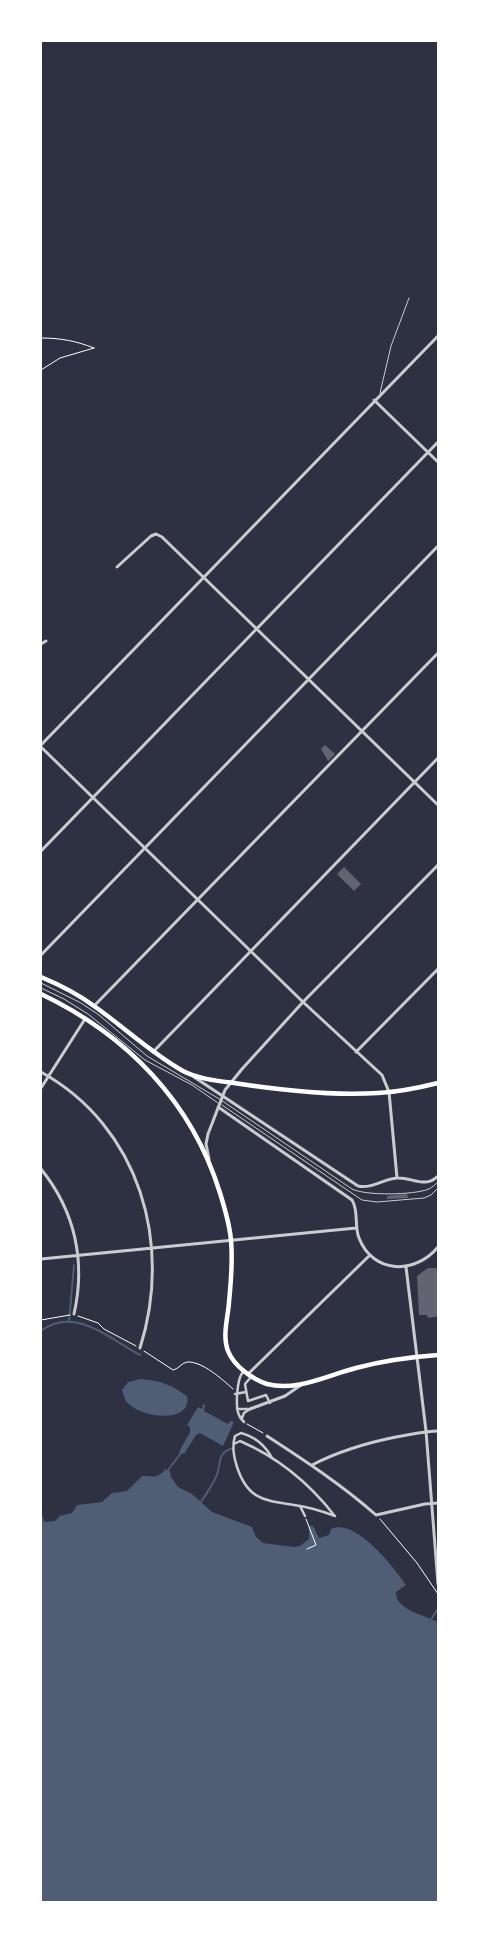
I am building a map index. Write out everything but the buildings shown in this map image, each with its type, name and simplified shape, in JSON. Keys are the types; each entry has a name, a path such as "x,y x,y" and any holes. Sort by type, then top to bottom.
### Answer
{"main road":[{"path":"41,977 66,988 94,1006 153,1052 187,1073 217,1081 333,1092 389,1092 437,1082"},
{"path":"41,994 85,1018 121,1045 147,1067 185,1115 209,1160 225,1210 231,1240 231,1274 226,1336 231,1357 248,1374 260,1382 277,1386 302,1384 364,1366 438,1355"}],"street":[{"path":"397,1178 389,1092 382,1076 41,746 438,336"},
{"path":"374,400 438,462"},
{"path":"41,851 256,627 438,442"},
{"path":"117,567 151,536 156,534 162,537 438,805"},
{"path":"41,955 438,546"},
{"path":"41,644 46,641"},
{"path":"94,1006 438,653"},
{"path":"153,1052 438,758"},
{"path":"209,1160 206,1144 220,1101 231,1083 304,1002 438,865"},
{"path":"356,1052 438,969"},
{"path":"41,1088 85,1018"},
{"path":"41,1072 70,1092 91,1111 120,1149 140,1192 147,1214 153,1248 153,1285 150,1309 140,1348"},
{"path":"187,1073 220,1101 348,1198 356,1207 356,1228 362,1246 370,1255 384,1264 406,1267 421,1262 438,1247"},
{"path":"220,1101 353,1184 364,1187 397,1178 426,1183 438,1176"},
{"path":"41,1169 53,1184 70,1217 78,1255 78,1289 74,1314"},
{"path":"41,1259 356,1228"},
{"path":"270,1403 266,1395 248,1401 245,1384 248,1374 370,1255"},
{"path":"406,1267 426,1431 438,1584"},
{"path":"244,1422 239,1417 237,1394 240,1376 248,1374"},
{"path":"238,1384 245,1384"},
{"path":"244,1422 242,1415 254,1406 270,1403 302,1384"},
{"path":"237,1394 246,1392"},
{"path":"252,1400 254,1406"},
{"path":"238,1409 250,1409"},
{"path":"312,1465 347,1449 426,1431 438,1431"},
{"path":"245,1434 251,1446"},
{"path":"234,1444 240,1441 272,1458 319,1496 335,1516 300,1506 259,1498 250,1490 239,1474 235,1462 234,1444 235,1436 245,1434 264,1445 272,1458"},
{"path":"267,1436 312,1465 358,1499 376,1515 438,1503"},
{"path":"300,1506 305,1516"}],"lane":[{"path":"380,394 391,346 409,298"},
{"path":"41,983 81,1003 99,1015 147,1056 220,1101 356,1192 377,1195 424,1190 431,1188 438,1182"},
{"path":"41,988 64,999 88,1014 145,1060 220,1101 362,1200 377,1202 424,1198 431,1195 438,1188"}],"path":[{"path":"41,338 76,341 94,348 60,358 41,370"},
{"path":"41,1320 74,1314 98,1323 104,1329 140,1348 173,1370 176,1370 184,1363 190,1362 212,1371 237,1394"},
{"path":"244,1422 267,1436"},
{"path":"376,1515 417,1563 438,1594"},
{"path":"305,1516 316,1545 307,1549"}],"water":[{"path":"141,1379 161,1382 176,1389 187,1396 187,1405 182,1411 174,1415 164,1416 142,1412 133,1407 126,1401 122,1390 128,1382"},
{"path":"203,1404 205,1405 204,1411 228,1424 230,1421 234,1422 223,1446 200,1433 196,1435 184,1454 179,1452 190,1432 190,1427 187,1425 198,1407 202,1409"},
{"path":"165,1469 170,1471 171,1477 178,1487 192,1494 212,1512 252,1527 256,1537 263,1543 293,1547 300,1546 309,1539 309,1526 313,1526 319,1538 329,1535 331,1529 341,1527 351,1530 362,1537 383,1556 406,1585 396,1592 400,1603 405,1608 438,1622 438,1902 41,1902 41,1510 45,1522 55,1521 60,1516 72,1513 77,1505 102,1502 112,1493 127,1491 142,1476 158,1476"}],"waterway":[{"path":"69,1322 74,1265"},
{"path":"41,1331 54,1324 80,1323 105,1334 140,1355"},
{"path":"201,1502 218,1473 222,1456 228,1450 234,1448"},
{"path":"168,1470 181,1453"},
{"path":"432,1618 437,1610"}]}
